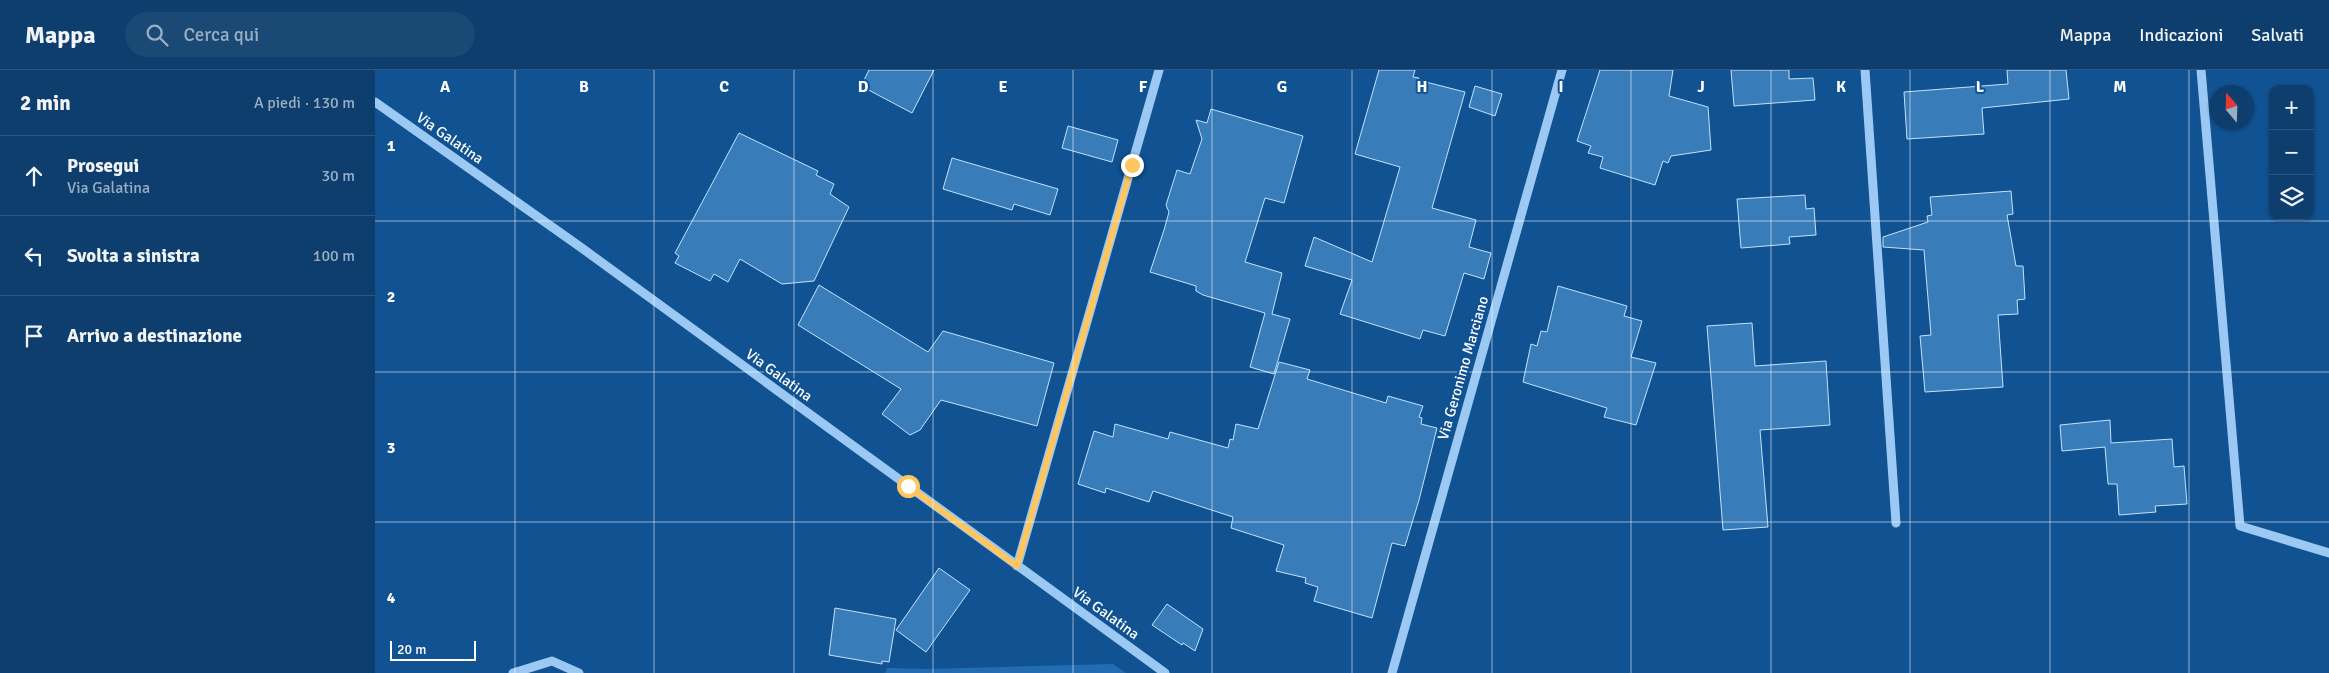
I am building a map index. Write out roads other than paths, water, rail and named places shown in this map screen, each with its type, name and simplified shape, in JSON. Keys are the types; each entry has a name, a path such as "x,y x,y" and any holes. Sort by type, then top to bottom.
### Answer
{"street":[{"path":"1017,566 1159,70"},
{"name":"Via Geronimo Marciano","path":"1392,673 1562,70"},
{"path":"1865,70 1896,524"},
{"path":"2201,70 2240,526 2329,553"},
{"name":"Via Galatina","path":"375,102 587,252 1165,673"},
{"path":"513,673 553,661 579,673"}]}
